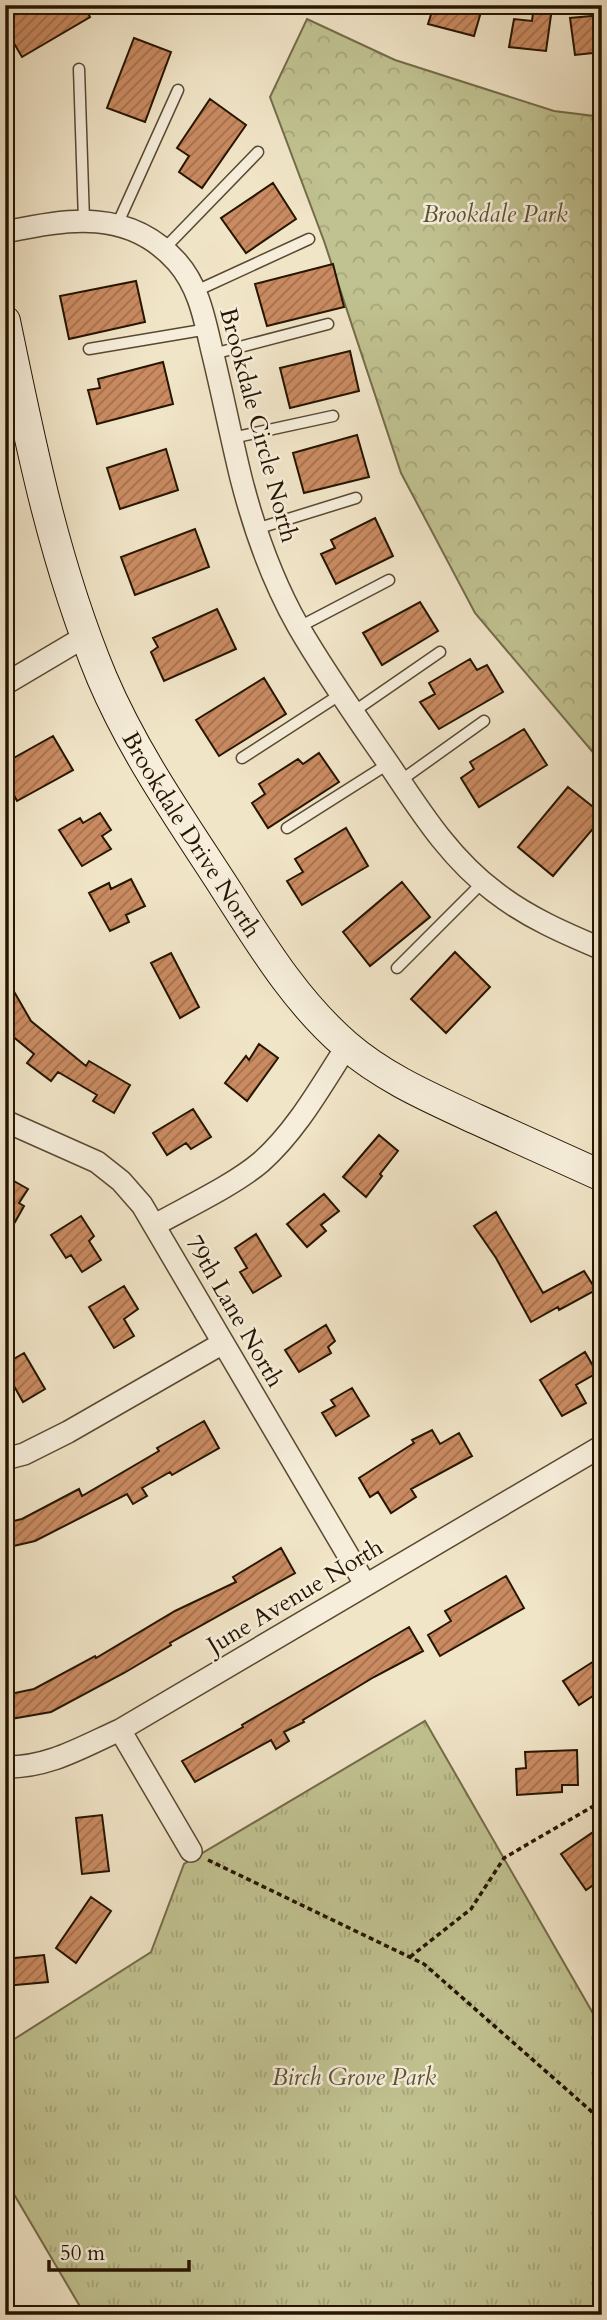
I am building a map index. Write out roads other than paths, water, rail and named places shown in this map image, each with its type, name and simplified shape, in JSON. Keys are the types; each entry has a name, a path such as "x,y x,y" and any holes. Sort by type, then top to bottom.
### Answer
{"street":[{"name":"Brookdale Circle North","path":"5,232 68,221 98,220 129,228 154,242 177,262 195,291 208,329 232,438 256,528 272,572 299,627 427,821 457,859 494,892 534,919 602,949"},
{"name":"Brookdale Drive North","path":"5,320 13,400 60,562 103,679 130,736 161,789 282,975 313,1013 347,1046 390,1076 433,1099 602,1176"},
{"path":"5,684 86,636"},
{"path":"155,1225 259,1163 297,1122 347,1046"},
{"name":"79th Lane North","path":"5,1121 97,1162 121,1181 142,1205 365,1584"},
{"path":"5,1459 24,1454 68,1432 223,1343"},
{"name":"June Avenue North","path":"5,1767 42,1764 73,1753 120,1730 602,1446"},
{"path":"120,1730 191,1851"}],"lane":[{"path":"79,69 84,220"},
{"path":"117,225 178,90"},
{"path":"163,250 258,152"},
{"path":"195,291 309,239"},
{"path":"213,354 328,324"},
{"path":"89,349 208,329"},
{"path":"232,438 333,416"},
{"path":"256,528 356,498"},
{"path":"299,627 389,580"},
{"path":"353,712 440,652"},
{"path":"242,758 341,694"},
{"path":"287,828 484,721"},
{"path":"397,968 483,882"}],"park label":[{"name":"Brookdale Park","path":"495,214"},
{"name":"Birch Grove Park","path":"354,2077"}]}
